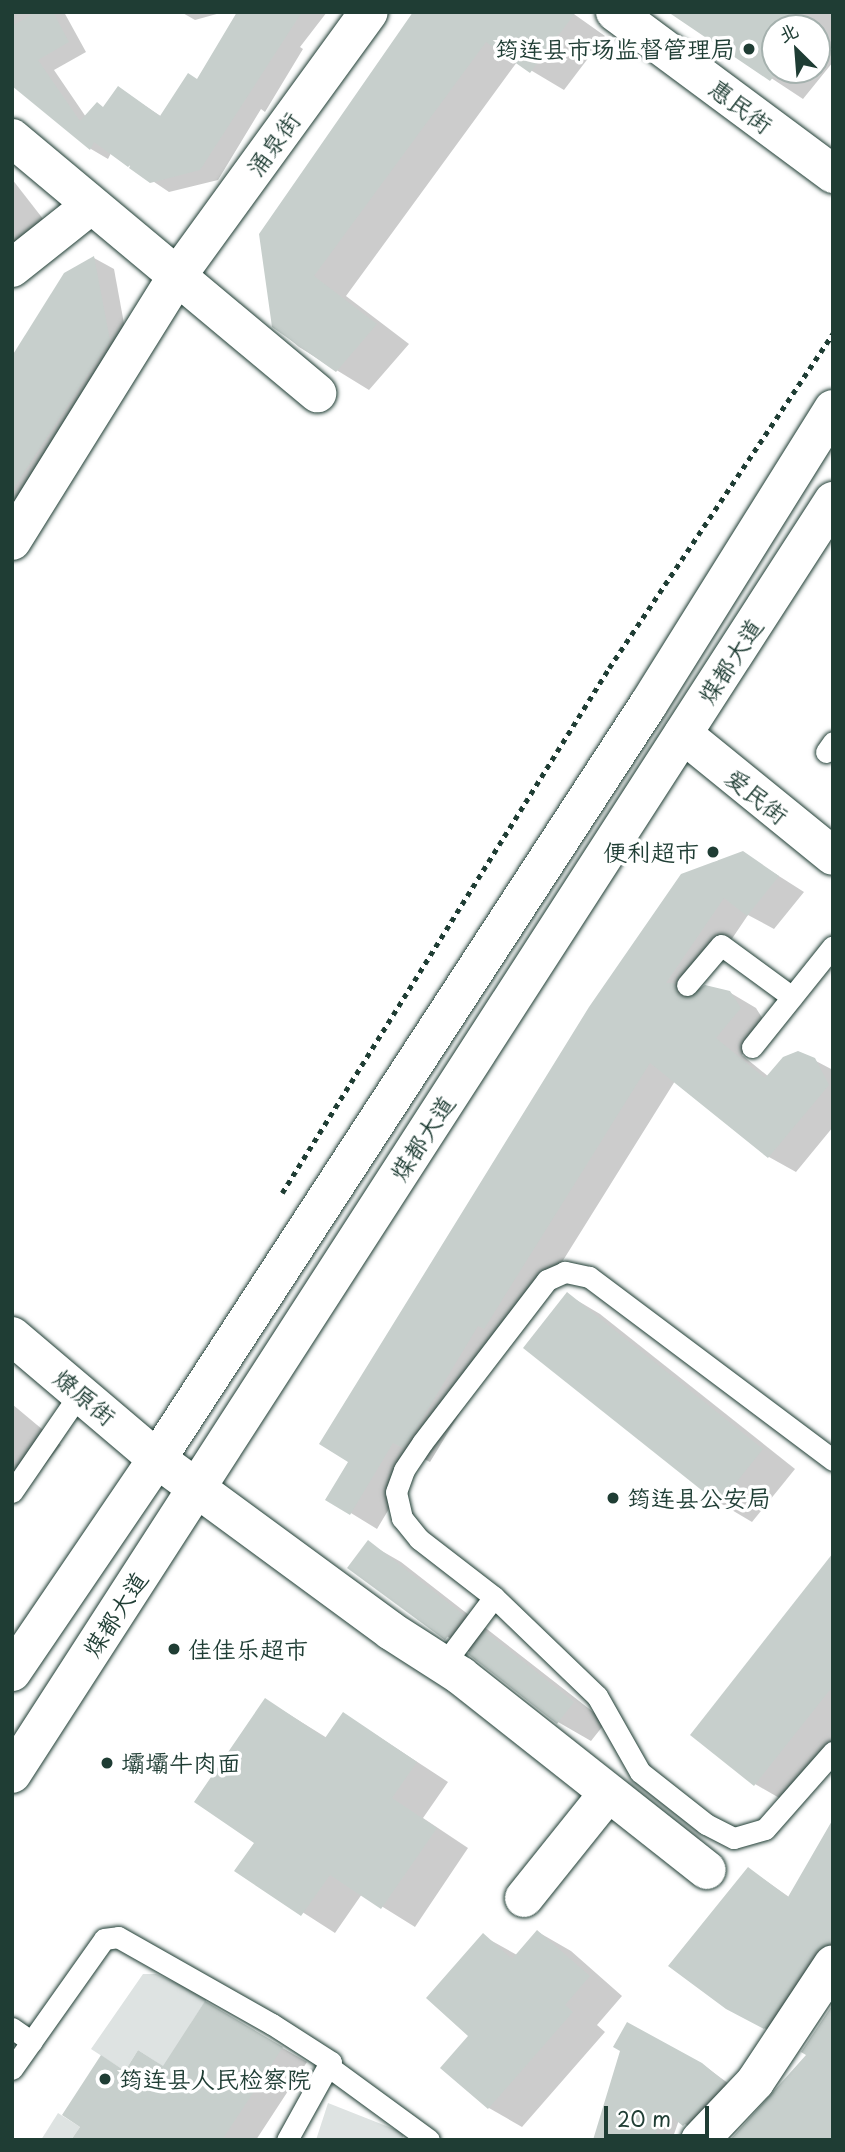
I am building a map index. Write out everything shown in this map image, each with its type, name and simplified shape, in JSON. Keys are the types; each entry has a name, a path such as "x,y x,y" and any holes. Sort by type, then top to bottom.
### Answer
{"main road":[{"name":"涌泉街","path":"12,541 177,276 369,12"},
{"name":"惠民街","path":"615,12 833,174"},
{"path":"12,138 317,393"},
{"path":"12,268 90,205"},
{"name":"煤都大道","path":"12,1672 157,1459 648,705 833,409"},
{"name":"煤都大道","path":"12,1774 833,501"},
{"name":"爱民街","path":"648,705 833,856"},
{"name":"燎原街","path":"12,1336 157,1459 443,1665 707,1870"},
{"path":"524,1898 608,1793"},
{"path":"700,2140 755,2081 833,1964"}],"lane":[{"path":"687,985 721,945 792,997"},
{"path":"752,1047 833,946"},
{"path":"833,1461 589,1277 565,1272 547,1280 538,1291 422,1443 404,1470 396,1492 402,1518 419,1539 494,1597 597,1696 640,1772 706,1824 734,1838 765,1829 833,1752"},
{"path":"12,1492 80,1393"},
{"path":"443,1665 494,1597"},
{"path":"12,2069 104,1939 118,1937 272,2024 331,2062 287,2140"},
{"path":"12,2028 32,2042"},
{"path":"328,2066 429,2140"}],"path":[{"path":"278,1200 609,668 833,333"}],"shaded area":[{"path":"143,1974 156,1974 208,1997 191,2023 173,2082 158,2063 138,2050 125,2071 91,2049"},
{"path":"328,2103 404,2133 402,2140 316,2140"},
{"path":"58,2113 80,2127 71,2140 41,2140"}],"building":[{"path":"36,12 53,12 69,42 38,60 80,121 97,102 103,107 118,86 160,116 188,73 197,79 237,12 302,12 200,170 150,183 129,168 131,164 128,167 94,142 90,150 12,86 12,22 14,25"},
{"path":"413,12 576,12 530,73 486,42 314,276 377,324 336,372 272,327 259,234"},
{"name":"筠连县市场监督管理局","path":"668,12 788,12 791,14 761,14 761,75"},
{"path":"94,256 110,340 12,491 12,356 64,273"},
{"path":"743,851 779,876 747,916 724,898 666,983 674,983 678,994 685,998 705,985 730,991 741,1008 716,1038 765,1078 783,1057 798,1051 815,1058 829,1085 768,1158 650,1063 484,1329 478,1326 403,1448 393,1443 350,1515 325,1500 348,1462 319,1444 589,1007 681,874"},
{"path":"567,1292 763,1449 719,1504 523,1348"},
{"path":"368,1540 464,1615 445,1640 347,1568"},
{"path":"833,1553 833,1686 754,1786 690,1735"},
{"path":"485,1631 574,1702 557,1724 468,1654"},
{"path":"265,1698 325,1738 343,1712 417,1762 392,1798 437,1828 381,1909 330,1875 301,1916 234,1871 254,1843 194,1802"},
{"path":"833,1819 833,1942 815,1952 764,2029 726,2009 668,1966 748,1867 788,1897"},
{"path":"537,1930 590,1976 565,2005 573,2012 488,2109 440,2068 468,2036 426,1998 483,1933 512,1959"},
{"path":"205,2001 283,2047 222,2140 71,2140 80,2127 62,2115 101,2055 125,2071 138,2050 163,2066"},
{"path":"833,2004 833,2140 730,2140 806,2055 801,2052"},
{"path":"627,2022 702,2063 725,2082 683,2126 663,2110 654,2140 593,2140 620,2051 613,2047"}],"place":[{"name":"筠连县市场监督管理局","path":"749,49"},
{"name":"便利超市","path":"713,852"},
{"name":"筠连县公安局","path":"613,1498"},
{"name":"佳佳乐超市","path":"174,1649"},
{"name":"壩壩牛肉面","path":"107,1763"},
{"name":"筠连县人民检察院","path":"105,2079"}]}
